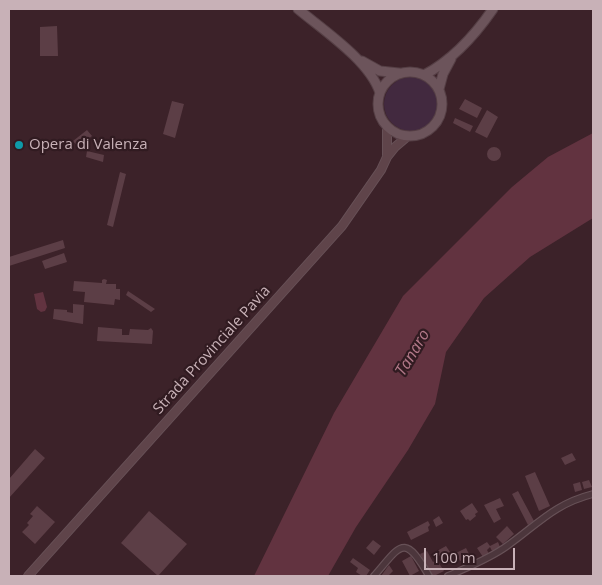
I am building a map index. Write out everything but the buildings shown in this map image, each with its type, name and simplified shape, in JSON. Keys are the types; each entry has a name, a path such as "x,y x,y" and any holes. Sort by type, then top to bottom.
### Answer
{"main road":[{"path":"298,9 357,59 374,78 380,93"},
{"path":"424,75 452,57 483,24 493,9"},
{"path":"438,89 452,57"},
{"path":"357,59 380,71 416,72 432,81 442,98 442,108 434,125 418,135 408,136 394,131 387,126 379,111 380,93 384,84 400,73"},
{"path":"387,126 387,157"},
{"name":"Strada Provinciale Pavia","path":"28,576 342,226 381,170 387,157 408,136"}],"street":[{"path":"448,576 502,550 565,503 593,494"},
{"path":"374,576 391,554 399,548 406,548 412,551 429,576"}],"shaded area":[{"path":"406,77 416,77 426,81 434,89 438,104 434,119 426,127 416,131 406,131 396,127 388,119 384,109 384,99 388,89 396,81"}],"water":[{"name":"Tanaro","path":"593,133 593,218 530,257 484,298 446,352 435,404 408,450 356,527 328,576 254,576 334,413 403,296 512,187 548,157"},
{"path":"43,292 47,307 45,311 41,312 37,309 34,294"}],"place":[{"name":"Opera di Valenza","path":"19,145"}]}
